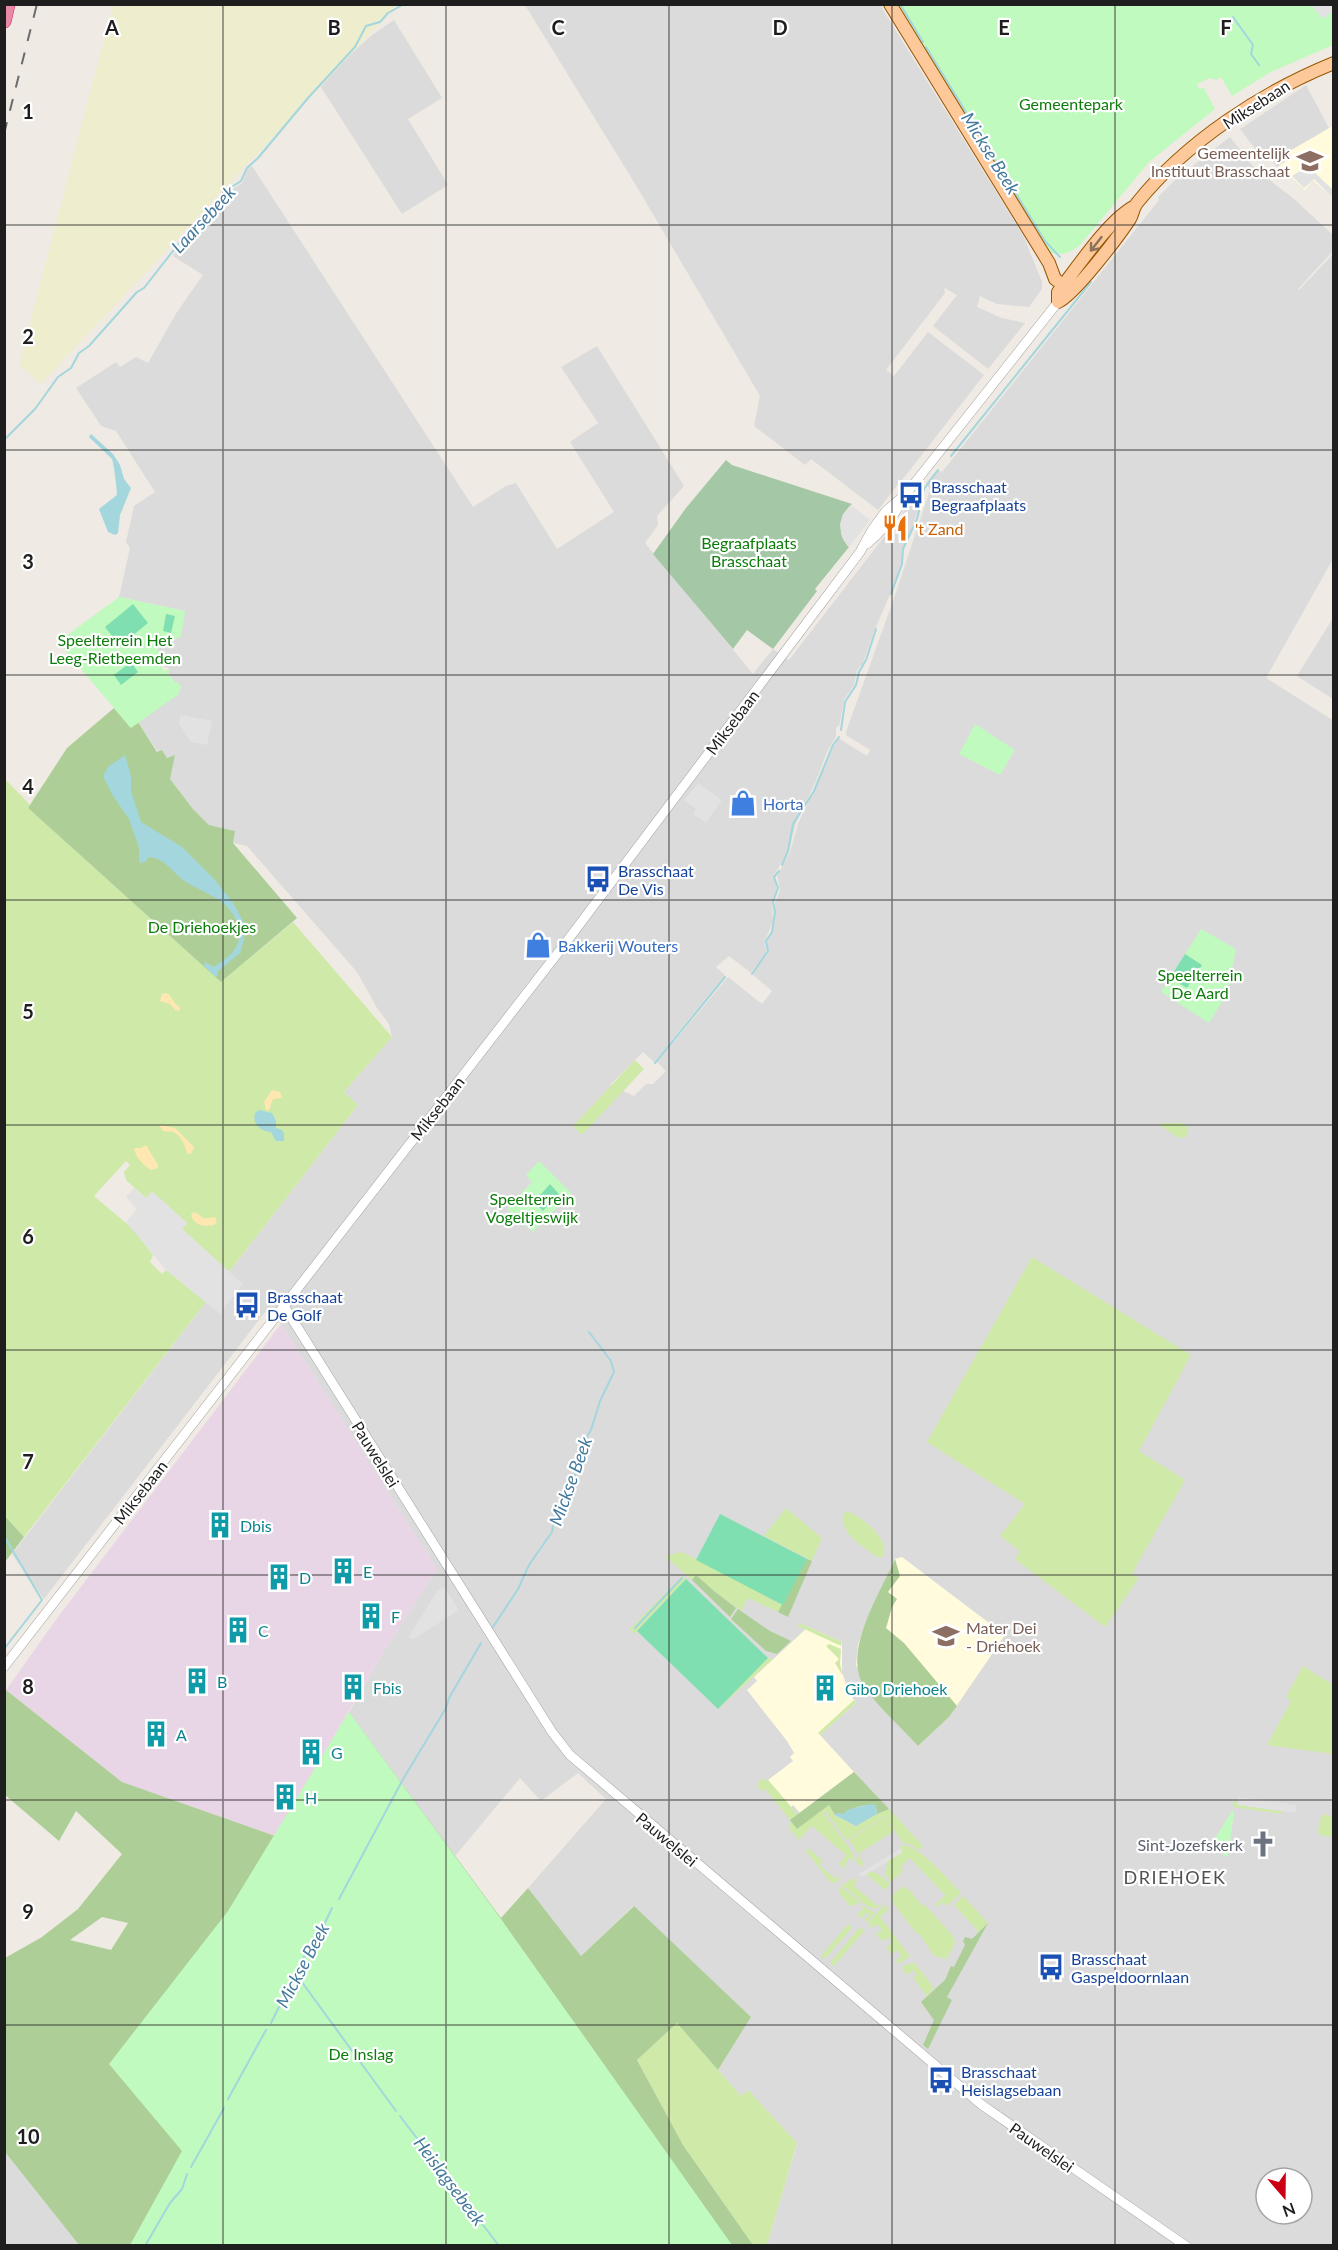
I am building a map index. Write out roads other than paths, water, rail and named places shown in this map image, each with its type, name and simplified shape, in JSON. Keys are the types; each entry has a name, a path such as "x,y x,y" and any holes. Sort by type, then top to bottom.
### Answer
{"highway":[{"path":"4,21 8,4"}],"main road":[{"path":"890,4 1049,263 1070,285"},
{"name":"Miksebaan","path":"1058,302 1169,167 1250,105 1291,81 1334,63"}],"street":[{"name":"Miksebaan","path":"4,1666 564,945 865,545 877,536 896,512 906,494 1058,302"},
{"name":"Pauwelslei","path":"284,1306 552,1732 570,1755 982,2105 1186,2246"}],"water":[{"path":"91,434 113,454 120,465 124,479 131,488 120,515 118,533 115,535 108,532 99,509 117,495 113,462 89,437"},
{"path":"125,755 131,776 131,791 141,822 182,847 215,880 233,903 243,921 244,940 240,953 217,972 216,977 204,966 205,962 214,967 233,952 238,943 238,924 228,907 183,880 159,860 149,857 145,862 139,863 139,848 129,819 103,776 108,767"},
{"path":"259,1110 272,1113 276,1121 276,1128 284,1133 284,1141 276,1141 271,1132 258,1127 254,1117"},
{"path":"871,1804 876,1805 877,1814 856,1826 835,1815 836,1813 844,1814 847,1810"}],"waterway":[{"name":"Laarsebeek","path":"4,440 35,409 58,377 71,368 79,353 89,346 137,292 144,288 180,242 191,234 214,206 224,200 230,188 241,181 247,168 355,47 366,26 380,22 388,13 404,4"},
{"name":"Mickse Beek","path":"900,4 923,42"},
{"path":"1233,17 1253,45 1251,54 1259,65"},
{"name":"Mickse Beek","path":"926,47 1045,241 1060,257"},
{"name":"Mickse Beek","path":"951,456 1091,282"},
{"name":"Mickse Beek","path":"891,594 902,564 903,549 917,519 924,489 938,470"},
{"name":"Mickse Beek","path":"841,730 845,702 856,685 876,629"},
{"name":"Mickse Beek","path":"782,865 788,851 793,824 814,791 833,745 839,737"},
{"name":"Mickse Beek","path":"752,974 768,951 766,941 772,932 775,912 773,902 778,888 774,877 779,871"},
{"name":"Mickse Beek","path":"655,1063 725,977"},
{"name":"Mickse Beek","path":"493,1627 518,1589 529,1565 552,1532 555,1515 562,1502 564,1491 574,1480 584,1449 584,1441 591,1430 600,1401 614,1372 611,1361 589,1332"},
{"path":"4,1536 42,1600 4,1649"},
{"path":"635,1628 682,1578"},
{"name":"Mickse Beek","path":"339,1899 402,1781 446,1708 449,1698 481,1643"},
{"name":"Mickse Beek","path":"271,2023 313,1939 322,1929 332,1908"},
{"name":"Heislagsebeek","path":"296,1974 396,2111"},
{"name":"Mickse Beek","path":"228,2099 266,2030"},
{"name":"Mickse Beek","path":"191,2167 224,2108"},
{"name":"Heislagsebeek","path":"400,2116 499,2246"},
{"name":"Mickse Beek","path":"145,2246 170,2203 182,2189 187,2174"}],"railway":[{"path":"4,134 37,4"}],"place":[{"name":"Gemeentelijk Instituut Brasschaat","path":"1310,161"},
{"name":"Brasschaat Begraafplaats","path":"911,495"},
{"name":"'t Zand","path":"895,528"},
{"name":"Horta","path":"743,803"},
{"name":"Brasschaat De Vis","path":"598,879"},
{"name":"Bakkerij Wouters","path":"538,945"},
{"name":"Brasschaat De Golf","path":"247,1305"},
{"name":"Dbis","path":"220,1525"},
{"name":"E","path":"343,1571"},
{"name":"D","path":"279,1577"},
{"name":"F","path":"371,1616"},
{"name":"C","path":"238,1630"},
{"name":"Mater Dei - Driehoek","path":"946,1636"},
{"name":"B","path":"197,1681"},
{"name":"Fbis","path":"353,1687"},
{"name":"Gibo Driehoek","path":"825,1688"},
{"name":"A","path":"156,1734"},
{"name":"G","path":"311,1752"},
{"name":"H","path":"285,1797"},
{"name":"Sint-Jozefskerk","path":"1263,1844"},
{"name":"Brasschaat Gaspeldoornlaan","path":"1051,1967"},
{"name":"Brasschaat Heislagsebaan","path":"941,2080"}],"district":[{"name":"DRIEHOEK","path":"1175,1877"}],"park label":[{"name":"Gemeentepark","path":"1071,103"},
{"name":"Begraafplaats Brasschaat","path":"749,551"},
{"name":"Speelterrein Het Leeg-Rietbeemden","path":"115,648"},
{"name":"De Driehoekjes","path":"202,926"},
{"name":"Speelterrein De Aard","path":"1200,983"},
{"name":"Speelterrein Vogeltjeswijk","path":"532,1207"},
{"name":"De Inslag","path":"361,2053"}]}
